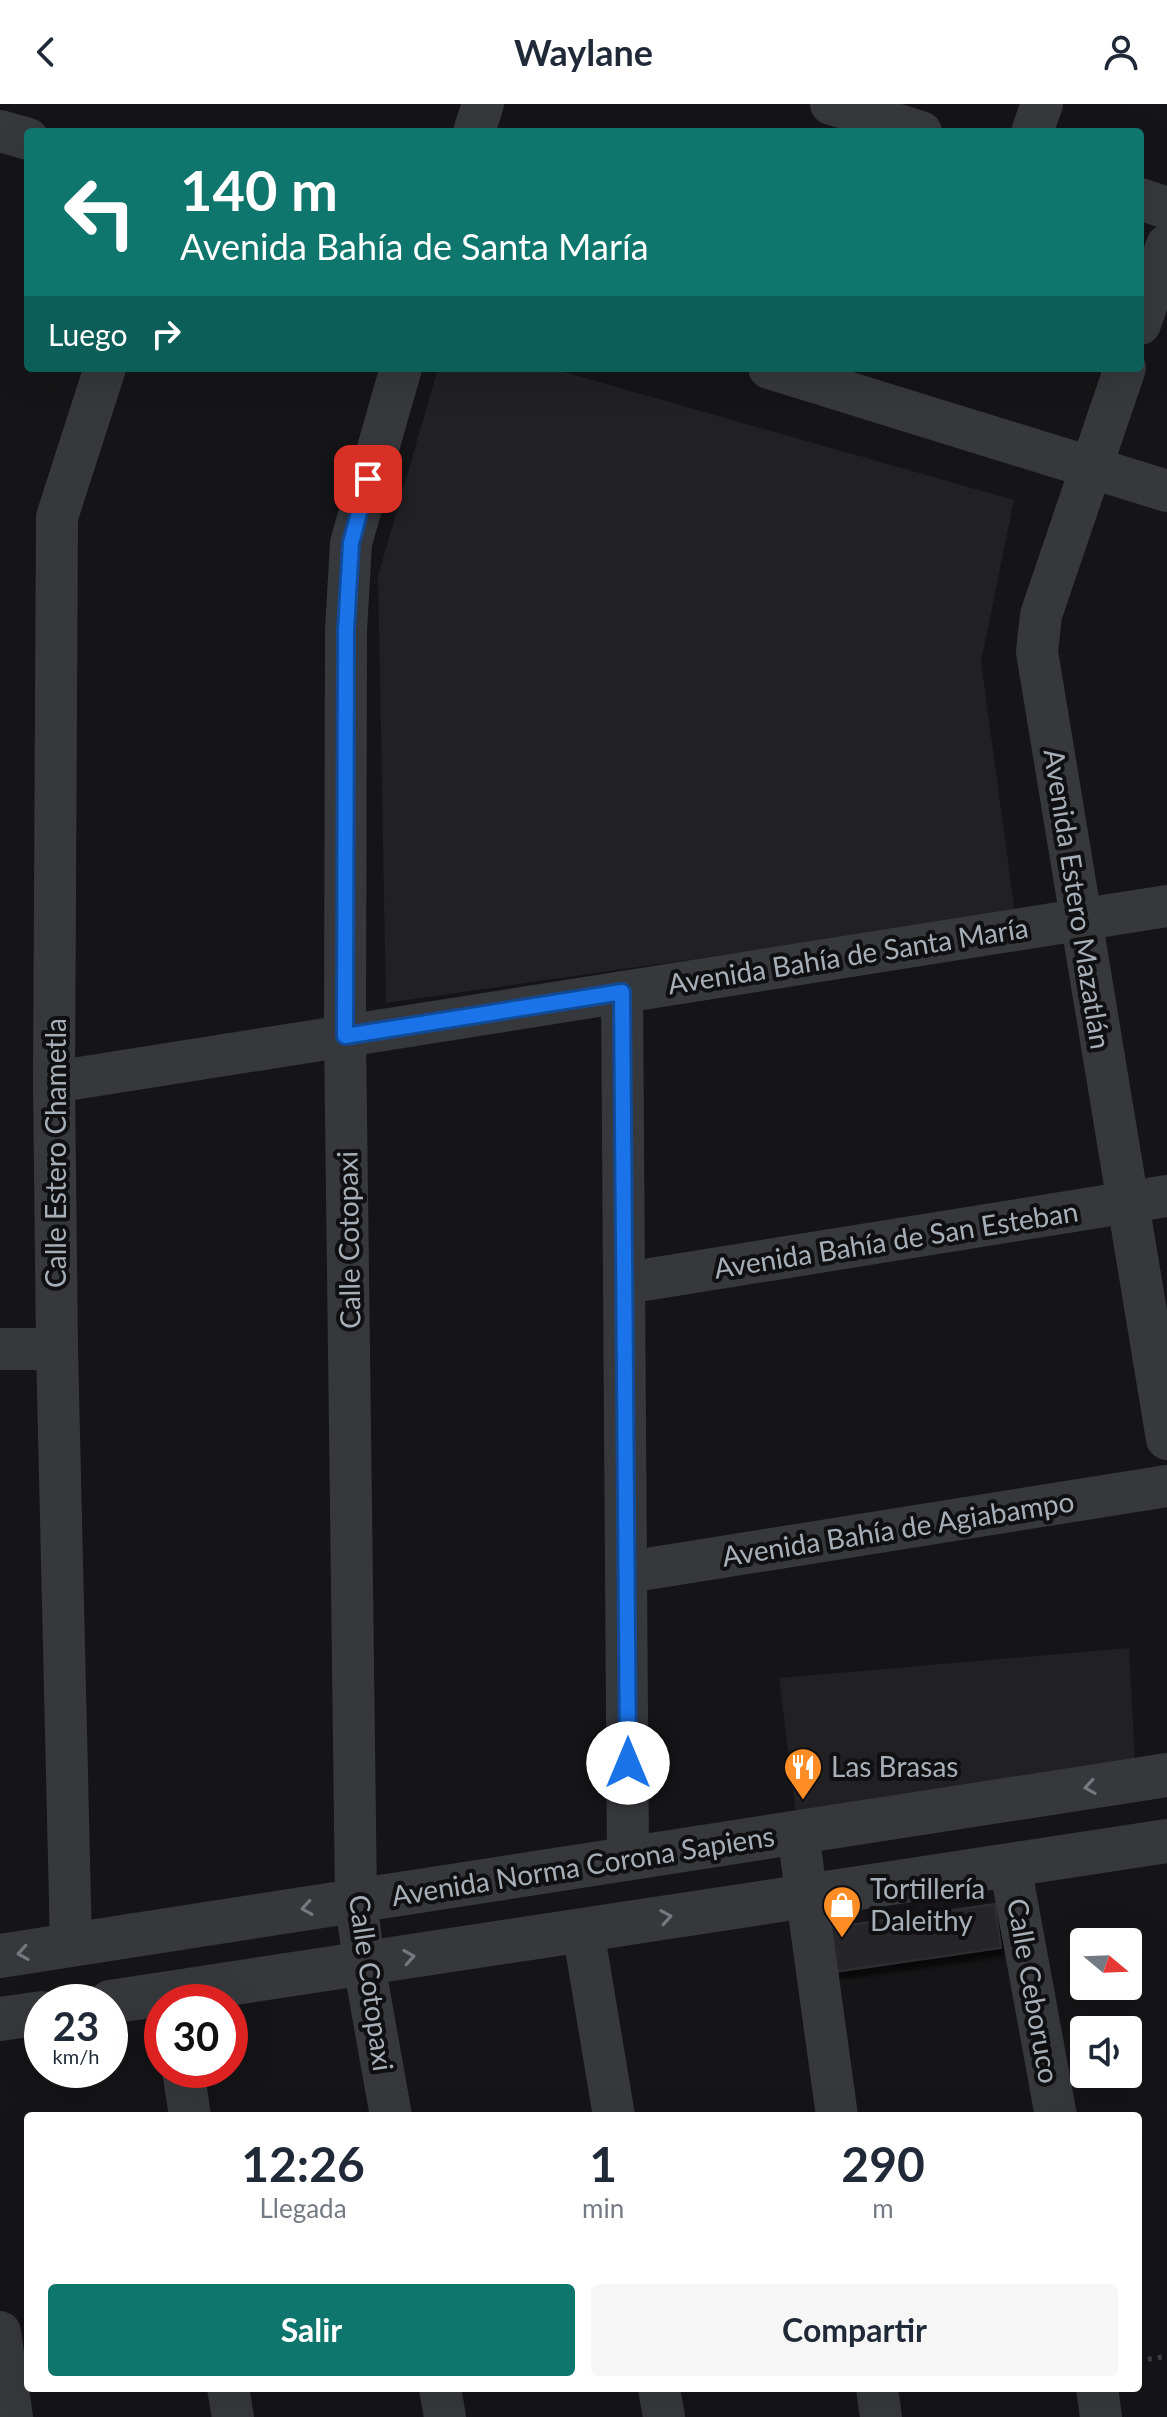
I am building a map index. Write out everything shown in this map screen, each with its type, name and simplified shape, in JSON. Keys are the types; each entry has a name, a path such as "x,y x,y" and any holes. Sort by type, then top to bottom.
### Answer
{"street":[{"path":"475,128 483,104"},
{"path":"831,104 908,128"},
{"path":"1033,128 1042,104"},
{"path":"0,131 24,138"},
{"path":"1144,200 1167,208"},
{"path":"1144,312 1167,245"},
{"name":"Calle Estero Chametla","path":"71,1945 54,1082 57,517 104,372"},
{"name":"Calle Cotopaxi","path":"390,2112 356,1901 345,1036 346,630 351,543 400,372"},
{"path":"782,372 1167,491"},
{"name":"Avenida Estero Mazatlán","path":"1124,372 1041,615 1037,652 1081,920 1147,1199 1167,1439"},
{"name":"Avenida Bahía de Santa María","path":"54,1082 1167,906"},
{"path":"622,992 628,1859"},
{"name":"Avenida Bahía de San Esteban","path":"626,1283 1147,1199"},
{"path":"0,1349 57,1349"},
{"name":"Avenida Bahía de Agiabampo","path":"628,1572 1167,1486"},
{"name":"Avenida Norma Corona Sapiens","path":"0,1956 1167,1775"},
{"path":"798,1833 836,2112"},
{"path":"248,1985 364,1964 1167,1841"},
{"name":"Calle Ceboruco","path":"1010,1865 1055,2112"},
{"path":"583,1930 613,2112"},
{"path":"0,2019 24,2016"},
{"path":"186,2088 189,2112"},
{"path":"0,2332 12,2417"},
{"path":"229,2392 233,2417"},
{"path":"441,2392 445,2417"},
{"path":"660,2392 664,2417"},
{"path":"878,2392 881,2417"},
{"path":"1098,2392 1101,2417"}],"path":[{"path":"1142,2360 1167,2356"}],"shaded area":[{"path":"437,372 564,372 1014,500 981,662 1015,913 386,1003 378,576"},
{"path":"1129,1648 1136,1782 798,1830 779,1678"}],"building":[{"path":"995,1904 1001,1948 834,1972 828,1928"}],"place":[{"name":"Las Brasas","path":"803,1801"},
{"name":"Tortillería Daleithy","path":"842,1939"}],"route":[{"path":"368,479 351,543 346,630 345,1036 622,992 628,1763"}]}
